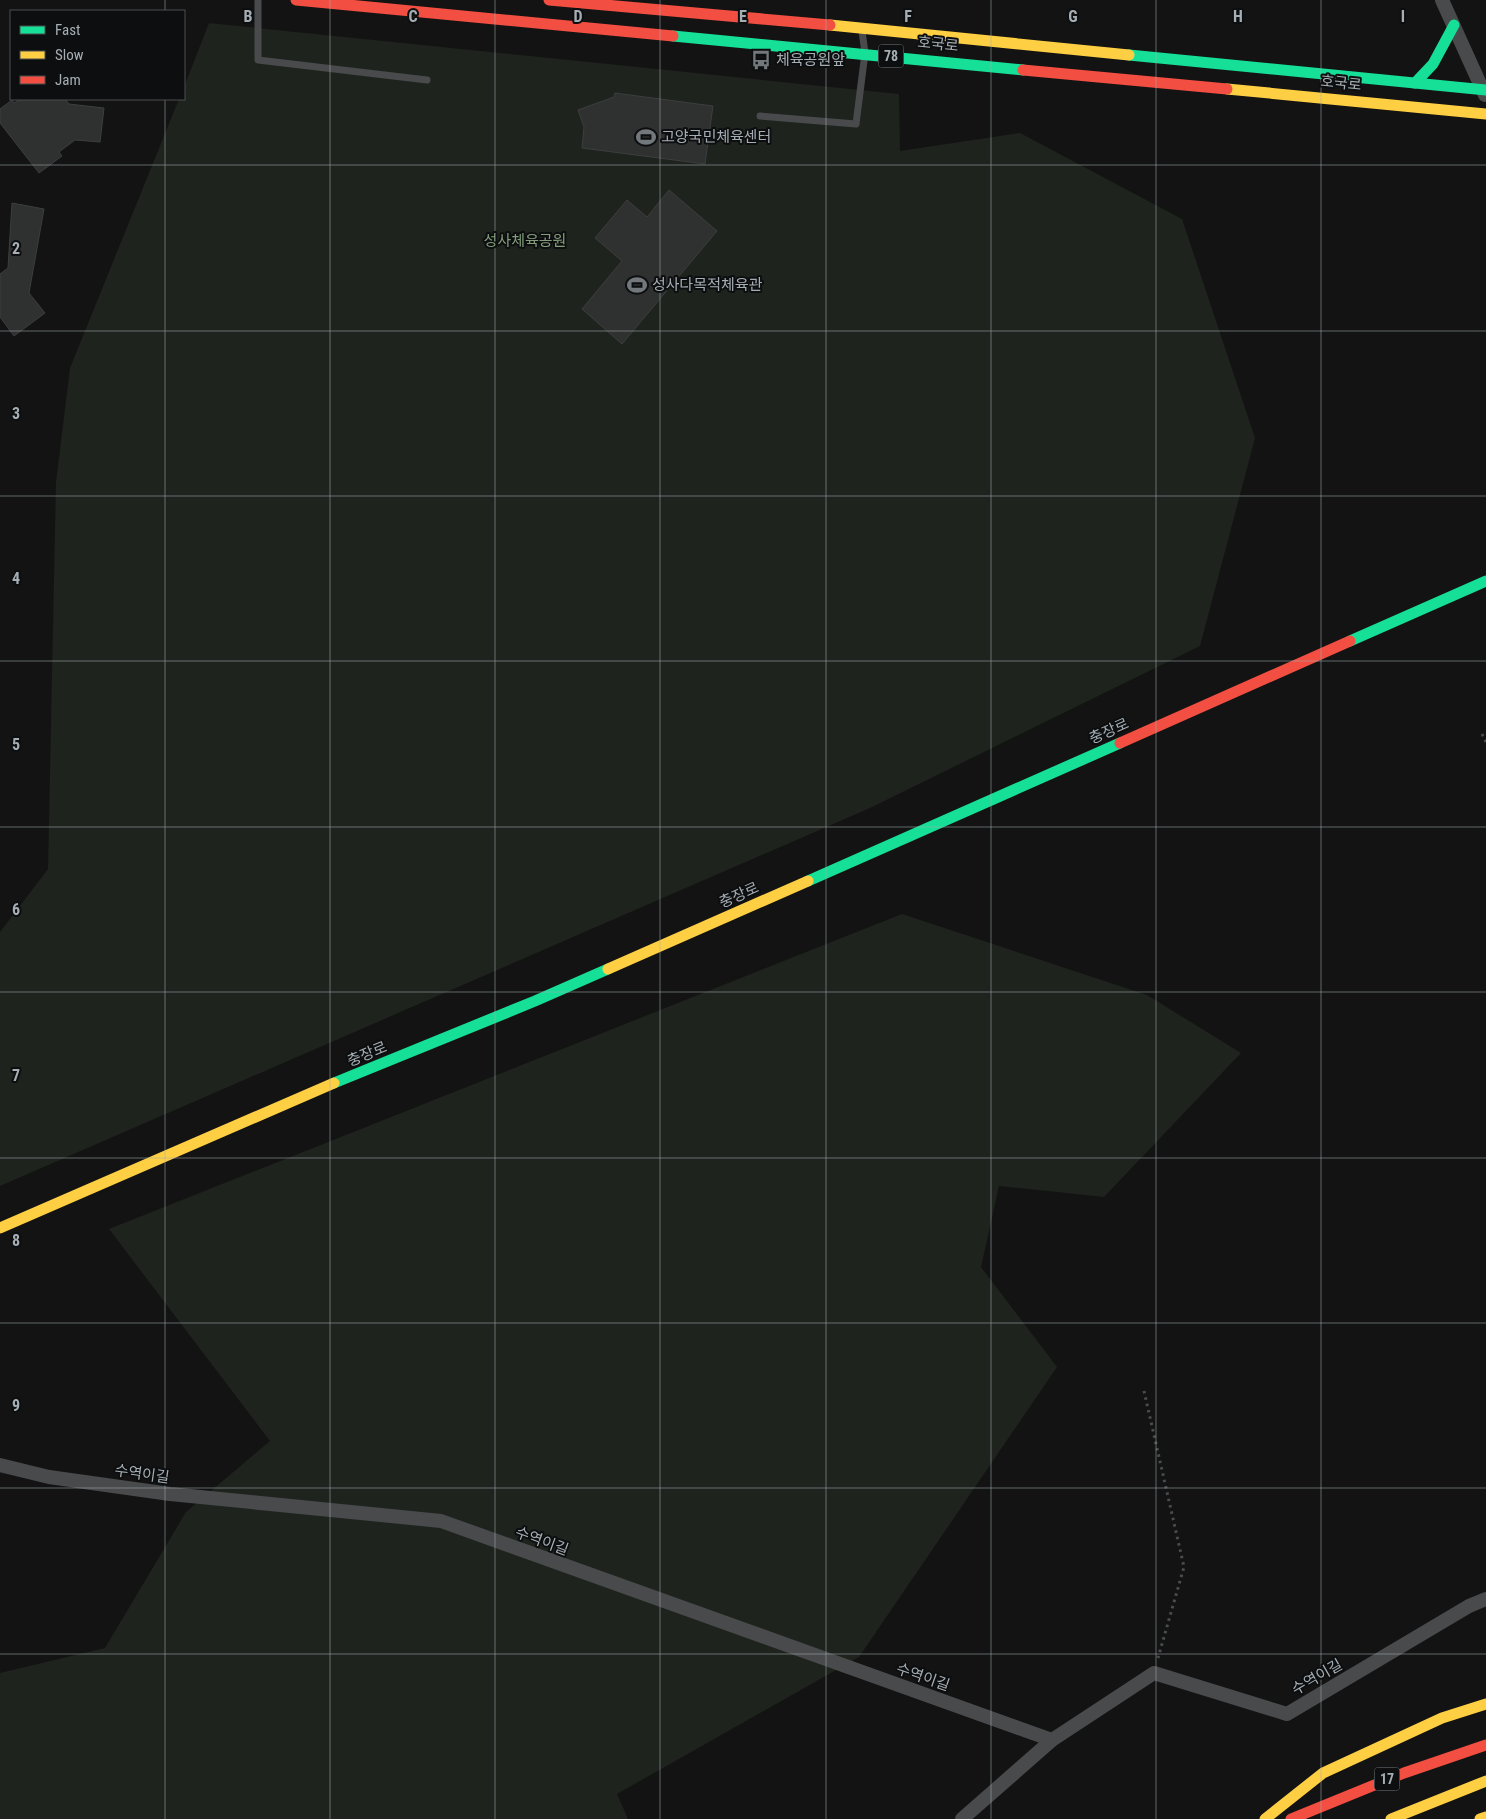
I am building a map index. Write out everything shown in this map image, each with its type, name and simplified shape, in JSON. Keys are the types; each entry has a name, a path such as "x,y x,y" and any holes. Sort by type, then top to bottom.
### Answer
{"main road":[{"name":"호국로","path":"296,0 1486,114"},
{"name":"호국로","path":"549,0 862,28 1415,83 1485,92"},
{"path":"1415,83 1427,74 1433,66 1454,26"},
{"name":"충장로","path":"0,1228 294,1100 535,1002 1486,581"},
{"path":"1265,1819 1323,1773 1442,1718 1486,1704"},
{"name":"17","path":"1291,1819 1404,1772 1486,1745"},
{"path":"1390,1819 1486,1781"},
{"path":"1480,1819 1486,1817"}],"street":[{"name":"호국로","path":"1442,0 1485,92"},
{"name":"수역이길","path":"0,1465 49,1477 170,1494 440,1521 1052,1740"},
{"name":"수역이길","path":"1154,1673 1287,1714 1469,1606 1486,1599"},
{"path":"962,1819 1052,1740 1154,1673"}],"lane":[{"path":"258,0 258,60 428,80"},
{"path":"760,116 856,124 864,53 862,28"}],"path":[{"path":"1482,734 1486,742"},
{"path":"1144,1391 1184,1567 1154,1673"}],"green space":[{"name":"성사체육공원","path":"209,23 899,94 900,151 1020,133 1182,219 1255,438 1200,646 870,808 0,1186 0,932 48,869 56,482 70,368 179,100 185,100 185,84"},
{"path":"902,914 1147,995 1241,1053 1104,1197 999,1186 981,1267 1057,1367 859,1657 617,1794 628,1819 0,1819 0,1673 105,1648 186,1512 270,1441 109,1229"}],"building":[{"name":"고양국민체육센터","path":"615,93 713,106 705,164 582,148 584,127 578,110 614,97"},
{"path":"12,100 14,103 19,100 66,100 69,104 104,108 100,142 75,140 59,152 62,156 39,173 0,123 0,109"},
{"name":"성사다목적체육관","path":"669,190 717,231 622,344 582,309 622,261 595,238 627,200 647,217"},
{"path":"12,203 44,209 29,293 45,313 14,336 0,317 0,274 8,268"}],"traffic: fast":[{"path":"1415,83 1433,64 1454,25"},
{"path":"673,36 1023,70"},
{"path":"1129,55 1486,90"},
{"path":"1350,641 1486,581"},
{"path":"808,881 1120,743"},
{"path":"334,1083 535,1001 608,969"}],"traffic: slow":[{"path":"830,25 1129,55"},
{"path":"1227,89 1486,114"},
{"path":"608,969 808,881"},
{"path":"0,1228 334,1083"},
{"path":"1265,1819 1323,1773 1442,1718 1486,1704"},
{"path":"1391,1819 1486,1781"},
{"path":"1480,1819 1486,1817"}],"traffic: jam":[{"path":"296,0 673,36"},
{"path":"549,0 830,25"},
{"path":"1023,70 1227,89"},
{"path":"1120,743 1350,641"},
{"path":"1291,1819 1404,1773 1486,1745"}],"place":[{"name":"체육공원앞","path":"761,60"},
{"name":"고양국민체육센터","path":"646,137"},
{"name":"성사다목적체육관","path":"637,285"}]}
